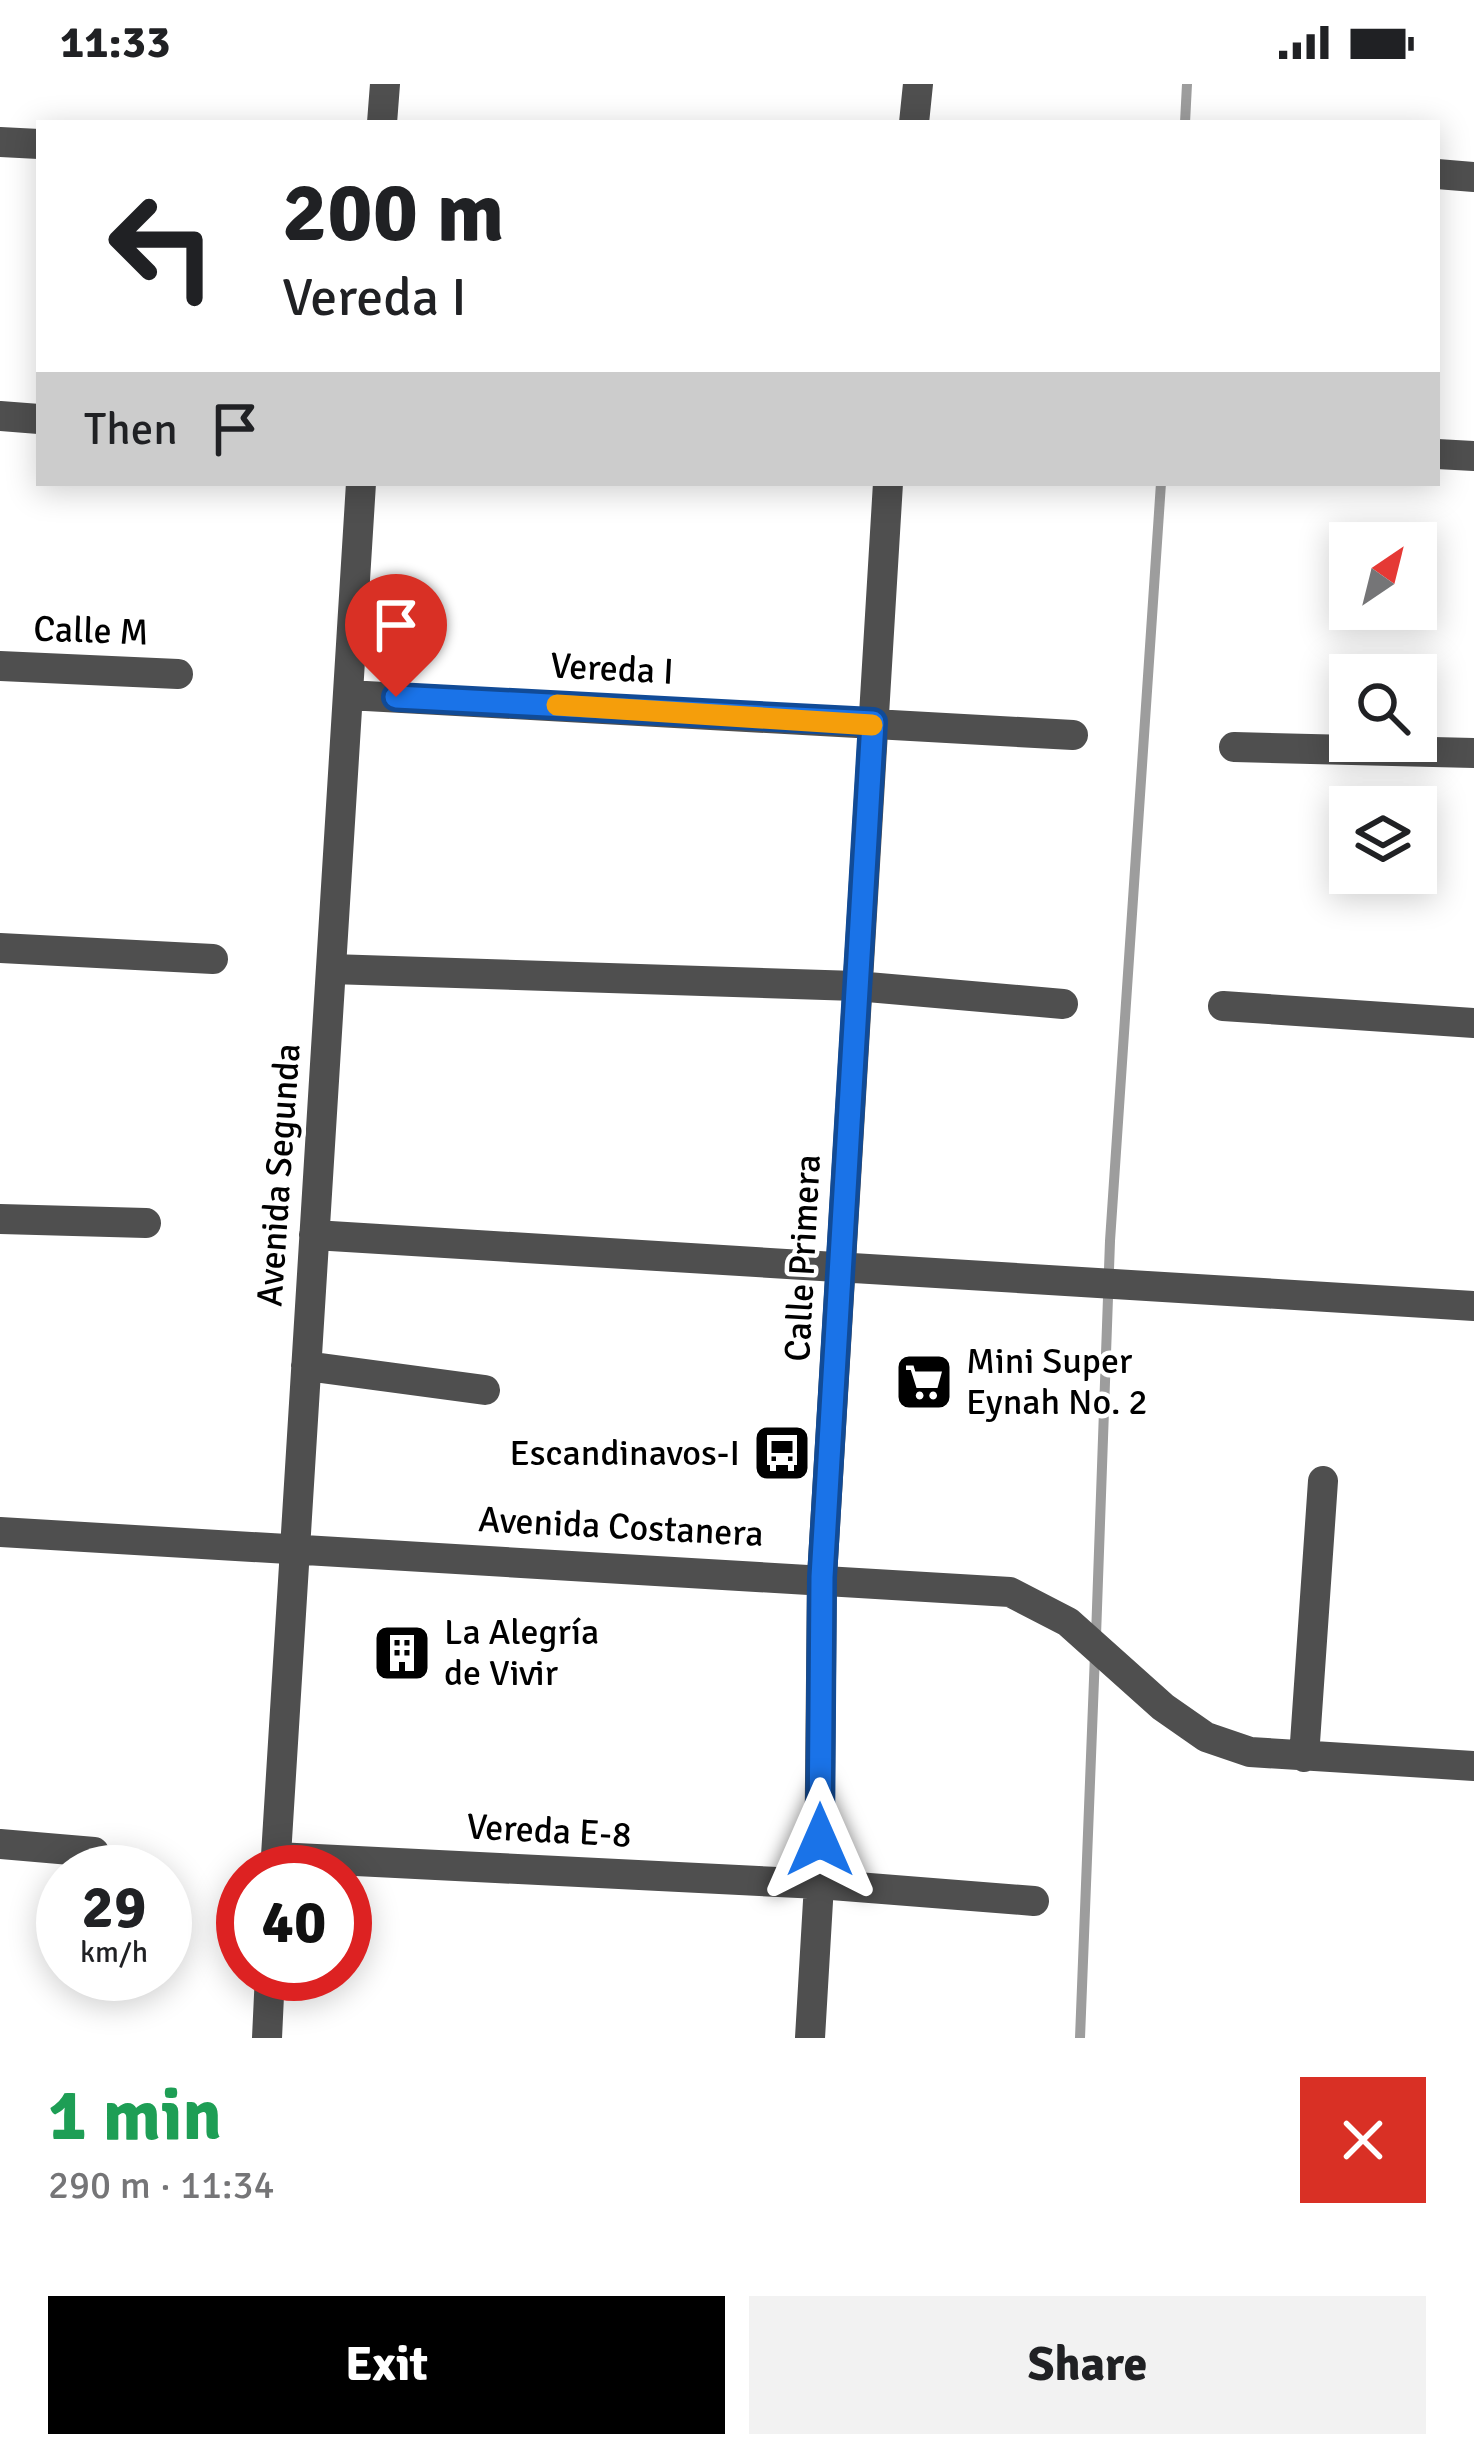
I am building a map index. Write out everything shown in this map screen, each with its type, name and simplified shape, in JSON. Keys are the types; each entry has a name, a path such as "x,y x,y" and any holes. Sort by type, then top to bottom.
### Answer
{"street":[{"path":"382,120 385,84"},
{"path":"914,120 918,84"},
{"path":"0,142 36,144"},
{"path":"1440,175 1474,177"},
{"path":"0,416 36,419"},
{"path":"1440,454 1474,456"},
{"name":"Avenida Segunda","path":"276,1845 361,486"},
{"name":"Calle Primera","path":"810,2038 819,1884 822,1577 889,486"},
{"name":"Calle M","path":"0,666 178,674"},
{"name":"Vereda I","path":"348,694 1073,735"},
{"path":"1234,747 1474,753"},
{"path":"0,947 213,959"},
{"path":"331,968 856,986 1063,1004"},
{"path":"1223,1006 1474,1023"},
{"path":"0,1219 146,1223"},
{"path":"314,1234 1474,1306"},
{"path":"306,1366 484,1390"},
{"path":"1304,1757 1323,1481"},
{"name":"Avenida Costanera","path":"0,1532 822,1577 1010,1592 1068,1622 1163,1708 1206,1737 1250,1752 1474,1766"},
{"path":"0,1844 36,1847"},
{"name":"Vereda E-8","path":"372,1868 819,1884 1034,1901"},
{"path":"267,2038 269,2001"}],"waterway":[{"path":"1185,120 1187,84"},
{"path":"1096,1636 1110,1241 1161,486"},
{"path":"1080,2038 1095,1654"}],"slow traffic":[{"path":"557,705 872,725"}],"place":[{"name":"Mini Super Eynah No. 2","path":"924,1382"},
{"name":"Escandinavos-I","path":"782,1453"},
{"name":"La Alegría de Vivir","path":"402,1653"}],"route":[{"path":"396,697 873,722 822,1577 820,1840"}]}
